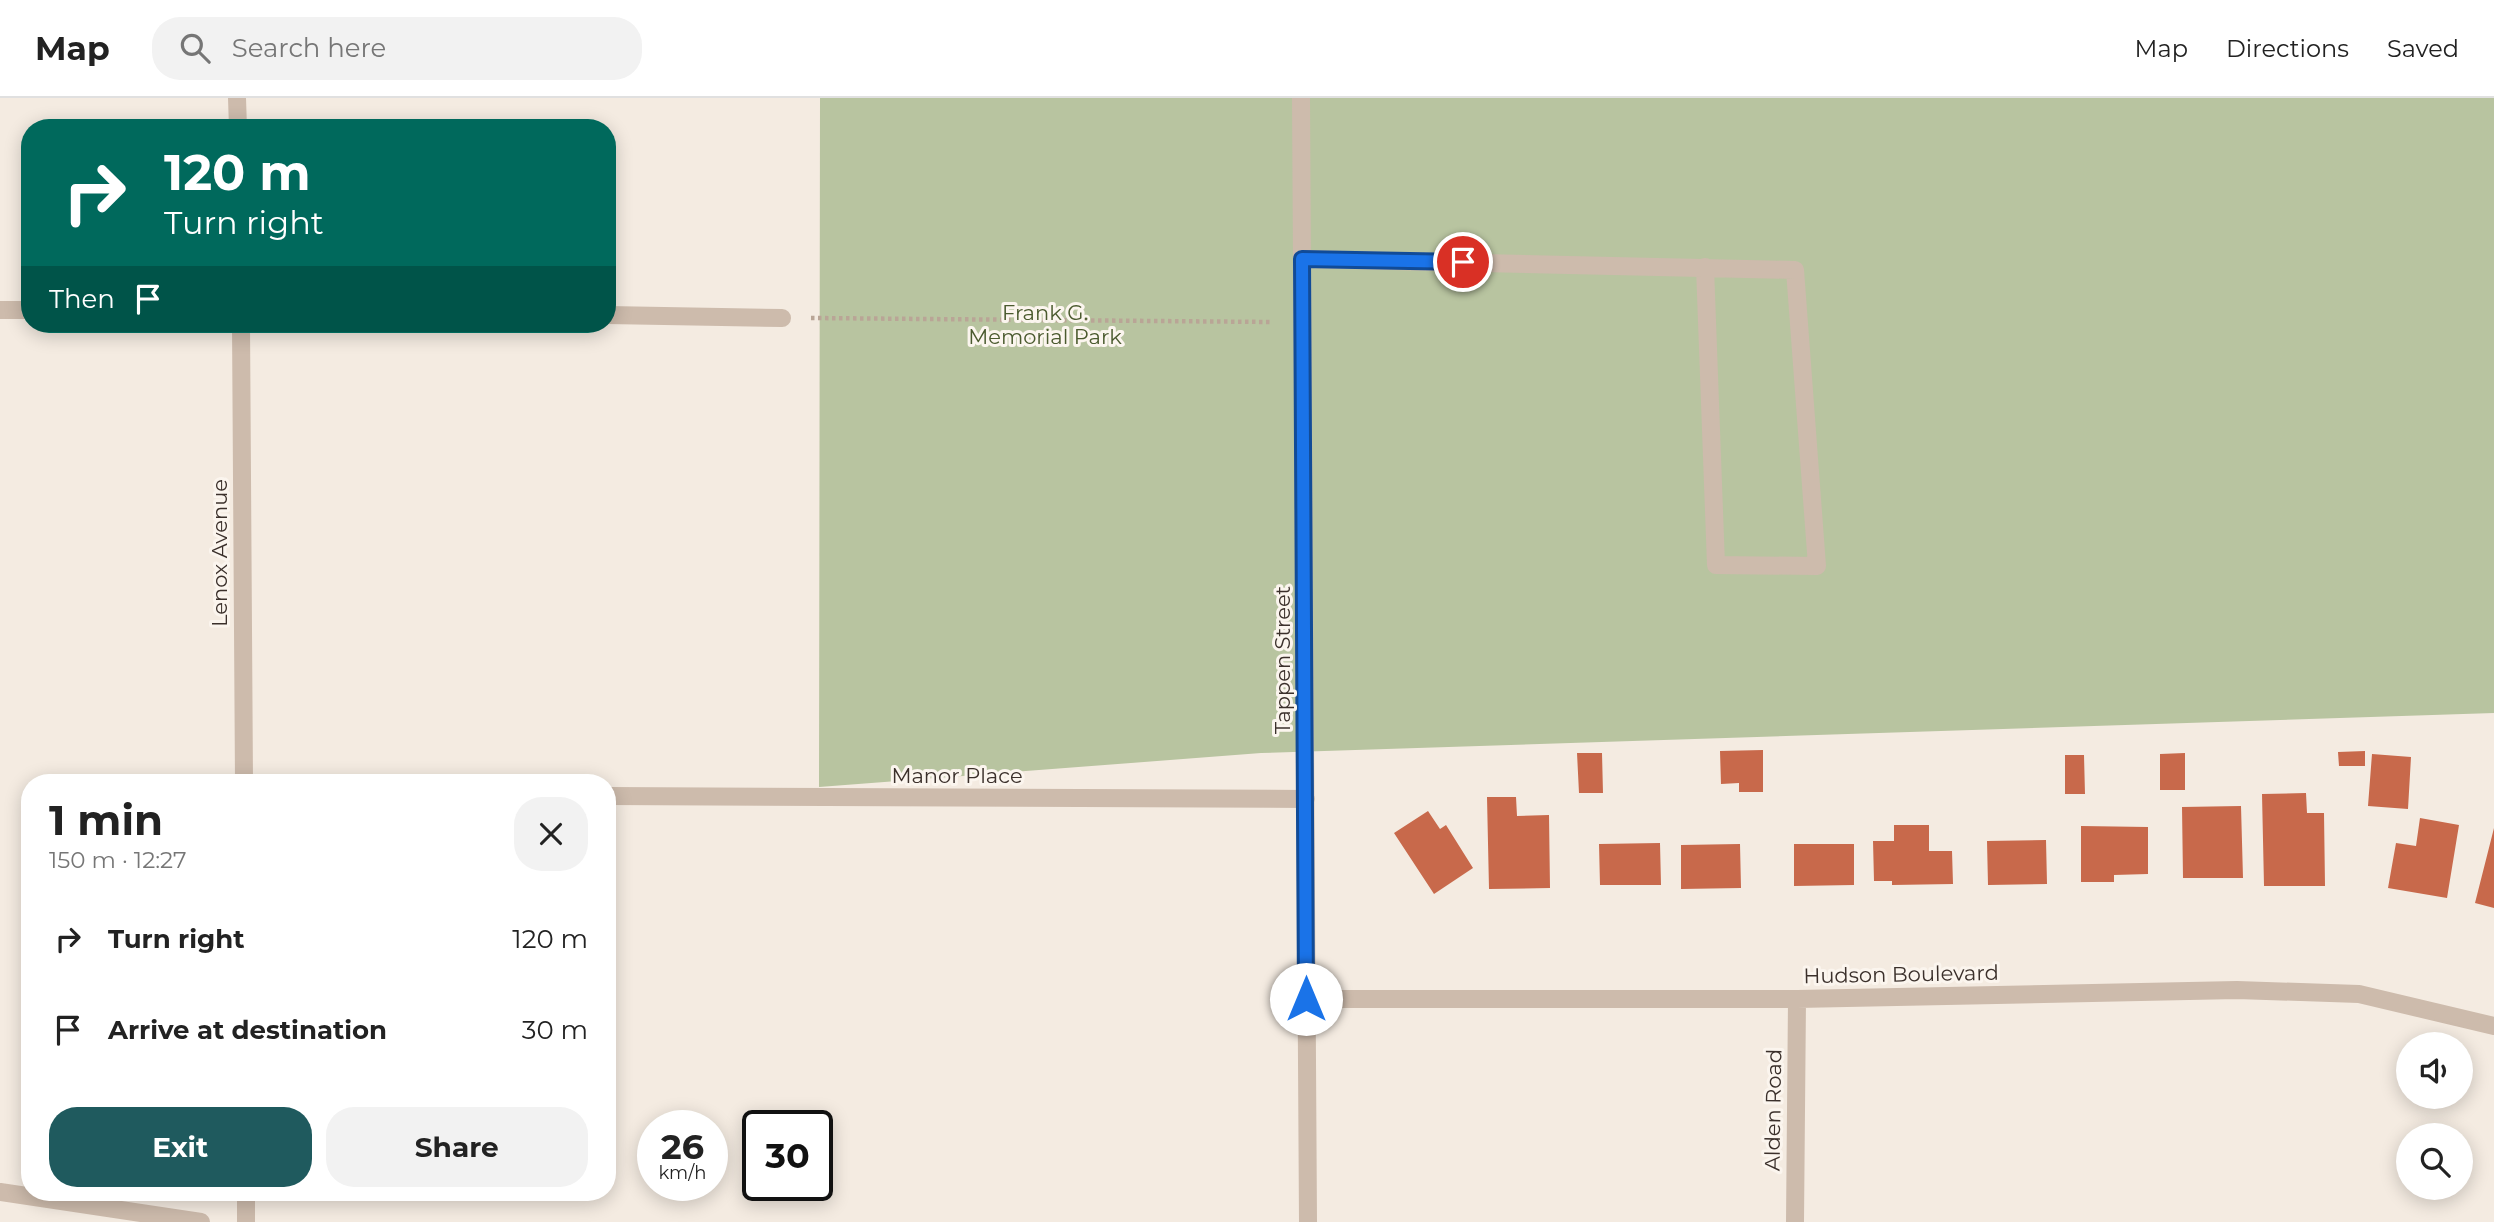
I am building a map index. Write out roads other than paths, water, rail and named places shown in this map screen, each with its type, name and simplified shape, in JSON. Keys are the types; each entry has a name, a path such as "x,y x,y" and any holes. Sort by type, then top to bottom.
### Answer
{"street":[{"path":"237,98 238,119"},
{"name":"Tappen Street","path":"1301,98 1308,1222"},
{"path":"1302,259 1705,267 1795,270 1817,566 1716,565 1705,267"},
{"path":"0,310 21,310"},
{"path":"616,315 782,318"},
{"name":"Lenox Avenue","path":"241,333 244,774"},
{"name":"Manor Place","path":"616,796 1306,799"},
{"name":"Hudson Boulevard","path":"1306,999 1797,999 2237,990 2346,994 2494,1026"},
{"name":"Alden Road","path":"1795,1222 1797,999"},
{"path":"0,1192 21,1195"},
{"path":"60,1201 201,1222"},
{"path":"246,1201 246,1222"}],"park label":[{"name":"Frank G. Memorial Park","path":"1045,324"}]}
